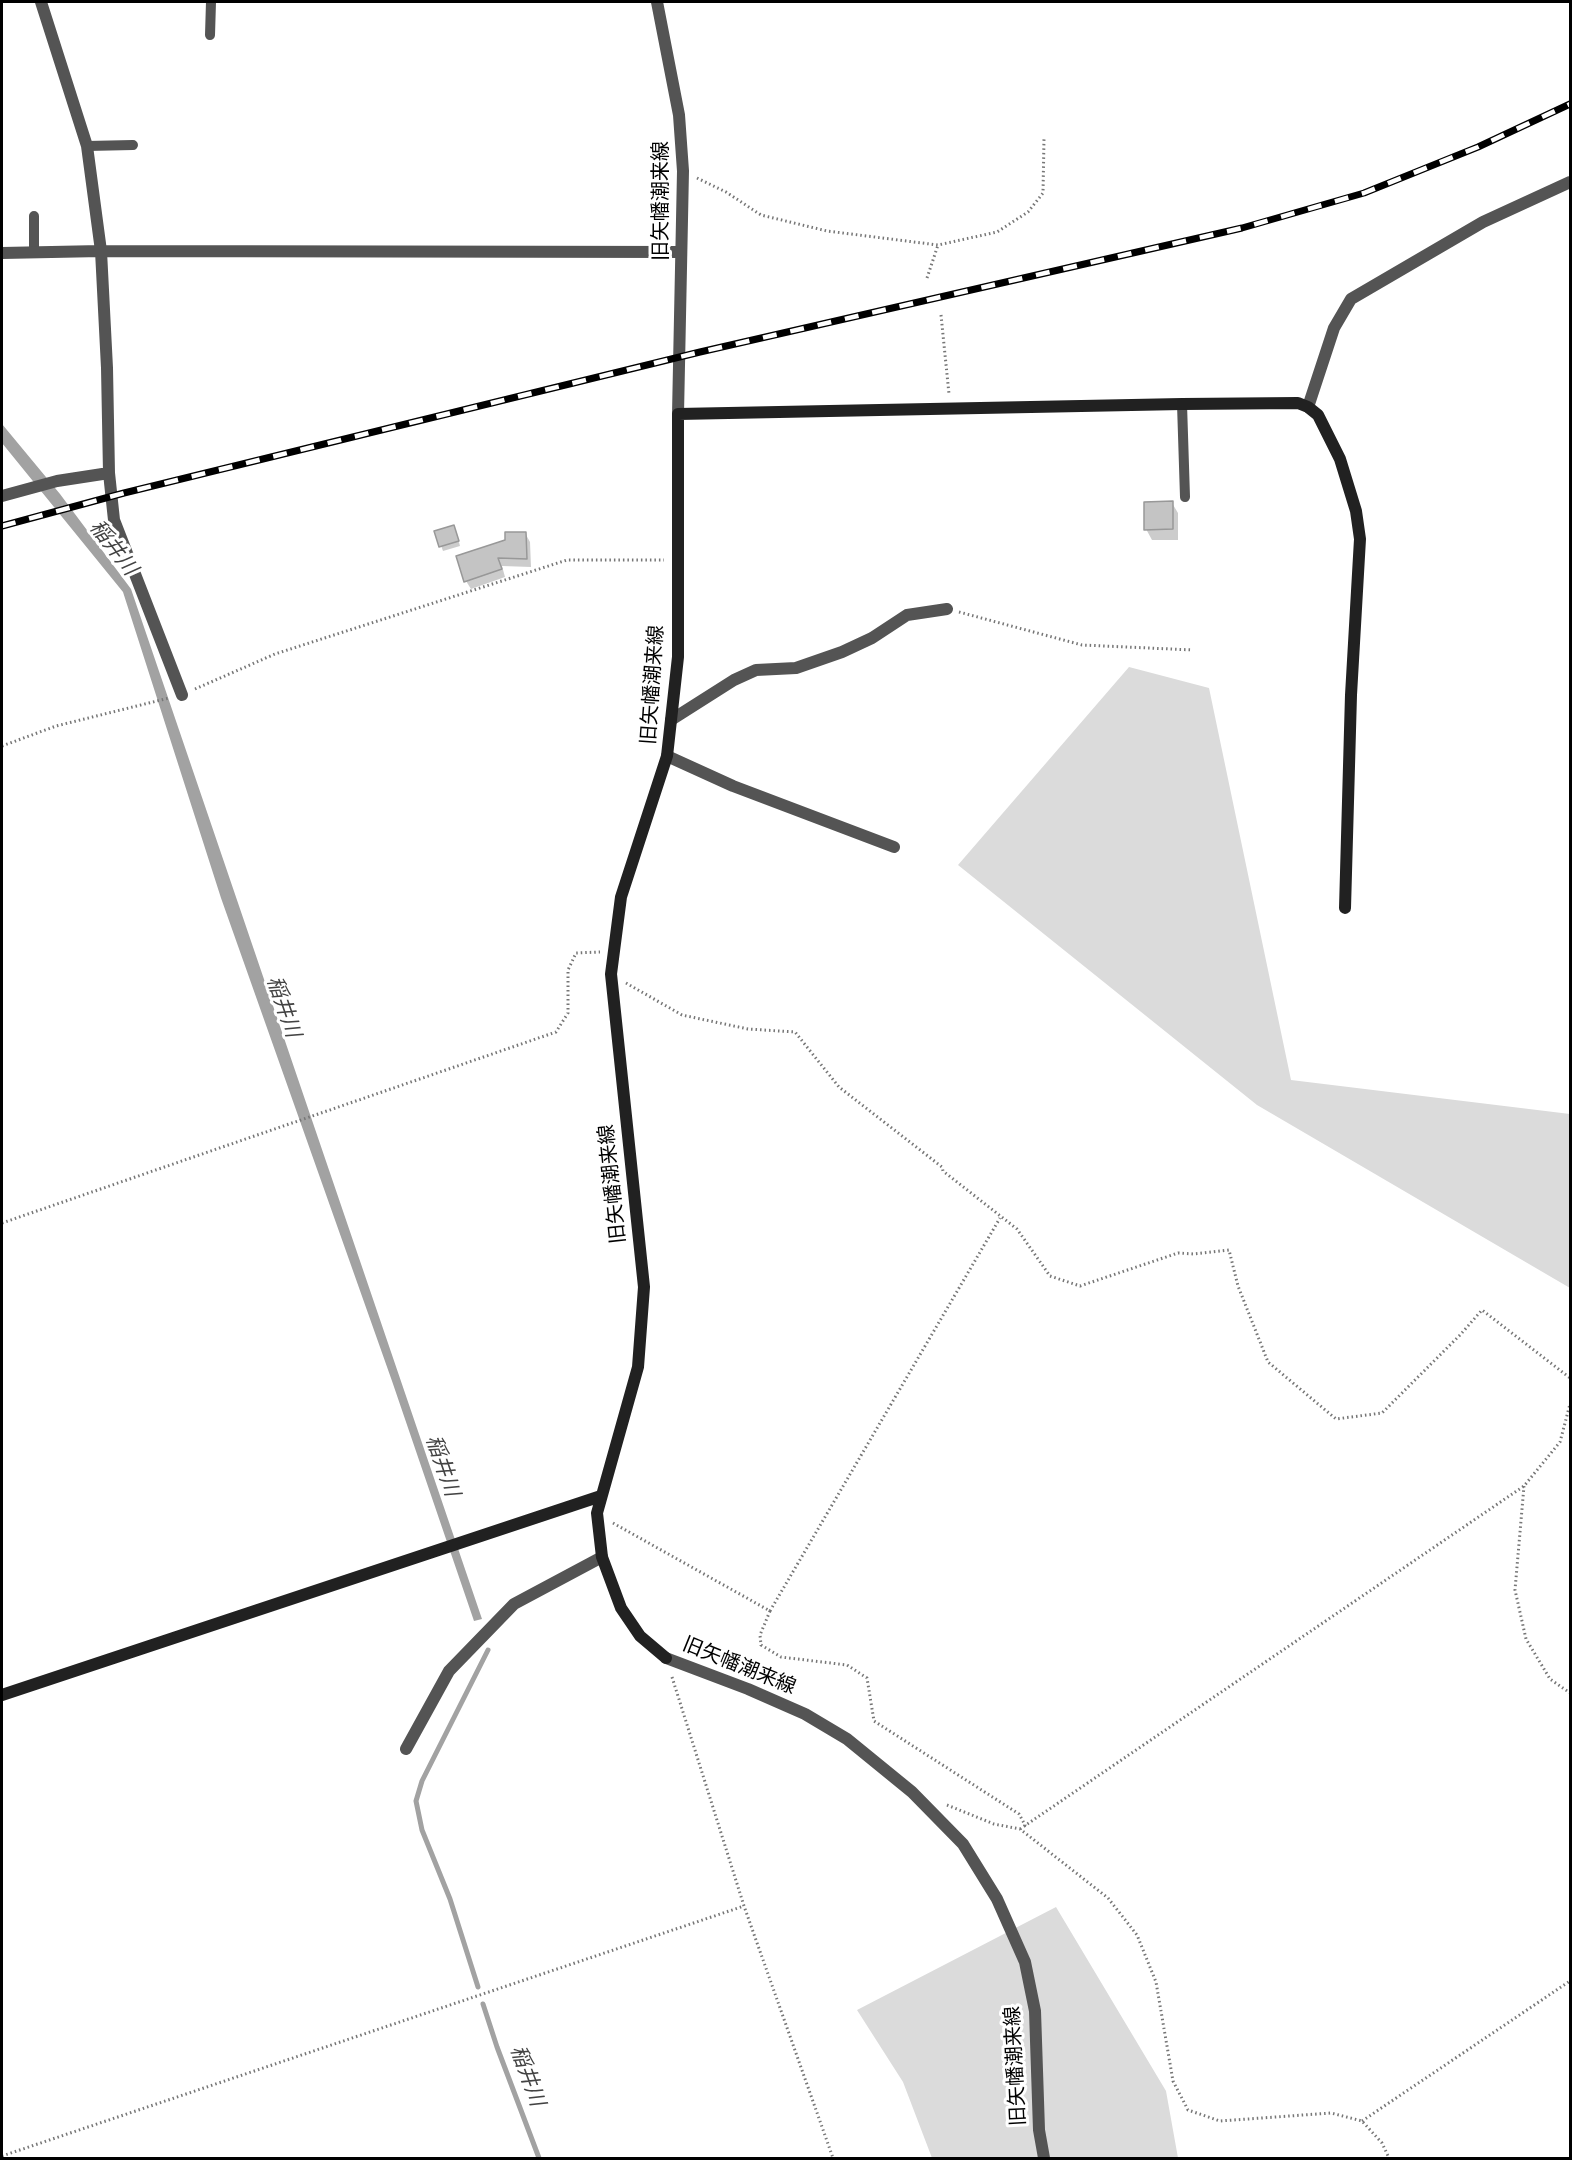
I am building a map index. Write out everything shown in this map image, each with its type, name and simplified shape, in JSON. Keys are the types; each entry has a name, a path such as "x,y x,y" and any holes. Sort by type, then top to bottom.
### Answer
{"street":[{"path":"41,2 87,146 101,251 109,473 114,520 177,696"},
{"name":"旧矢幡潮来線","path":"657,2 679,115 683,171 678,414 678,657 667,756 621,897 611,974 644,1287 638,1367 597,1513 602,1557 621,1608 640,1636 666,1658 748,1689 805,1714 847,1739 912,1792 963,1844 997,1899 1025,1962 1035,2011 1039,2130 1044,2158"},
{"path":"1308,407 1334,328 1351,299 1483,222 1570,182"},
{"path":"2,252 681,252"},
{"path":"678,414 1182,404 1298,403 1308,407 1318,415 1340,459 1356,511 1360,539 1351,695 1345,908"},
{"path":"2,496 57,481 109,473"},
{"path":"671,720 734,680 756,670 796,668 852,648 907,615 947,609"},
{"path":"667,756 733,786 894,847"},
{"path":"2,1695 601,1496"},
{"path":"406,1749 449,1671 514,1604 602,1557"}],"lane":[{"path":"210,34 211,2"},
{"path":"87,146 133,144"},
{"path":"34,216 34,253"},
{"path":"1182,404 1185,497"}],"path":[{"path":"683,171 726,192 761,215 827,231 938,245 998,232 1028,212 1043,194 1044,138"},
{"path":"927,278 938,245"},
{"path":"941,315 950,407"},
{"path":"2,746 56,726 177,696 275,654 567,560 678,560"},
{"path":"947,609 1082,645 1193,650"},
{"path":"2,1223 556,1032 568,1013 568,970 576,953 614,952"},
{"path":"611,974 682,1015 748,1029 795,1032 838,1087 942,1167 943,1171 1000,1218 1017,1229 1050,1276 1080,1286 1178,1253 1194,1254 1229,1250 1238,1286 1268,1362 1336,1419 1382,1413 1482,1310 1570,1378"},
{"path":"1000,1218 770,1611 760,1635 761,1645 782,1656 847,1665 867,1678 874,1721 1018,1814 1025,1826"},
{"path":"1020,1829 1524,1486 1560,1442 1570,1404"},
{"path":"1524,1486 1515,1590 1526,1639 1550,1679 1570,1693"},
{"path":"597,1513 770,1611"},
{"path":"666,1658 744,1906 834,2158"},
{"path":"944,1803 994,1824 1020,1829 1108,1898 1137,1935 1155,1982 1173,2081 1188,2110 1220,2121 1331,2113 1362,2121 1382,2143 1387,2158"},
{"path":"2,2156 744,1906"},
{"path":"1362,2121 1570,1981"}],"shaded area":[{"path":"2,424 60,494 131,589 482,1619 474,1621 392,1381 221,898 123,592 2,443"},
{"path":"1129,667 1209,688 1291,1080 1570,1114 1570,1288 1257,1105 958,865"},
{"path":"1056,1907 1166,2091 1178,2158 932,2158 903,2082 857,2010"}],"building":[{"path":"1173,501 1173,529 1144,530 1144,502"},
{"path":"454,525 459,541 439,547 434,531"},
{"path":"505,532 526,532 527,559 498,558 502,569 464,582 456,556 505,540"}],"waterway":[{"name":"稲井川","path":"478,1987 450,1899 422,1830 416,1801 422,1781 488,1650"},
{"name":"稲井川","path":"483,2004 539,2158"}],"railway":[{"path":"2,526 124,493 700,352 1242,228 1364,193 1478,147 1570,104"}]}
